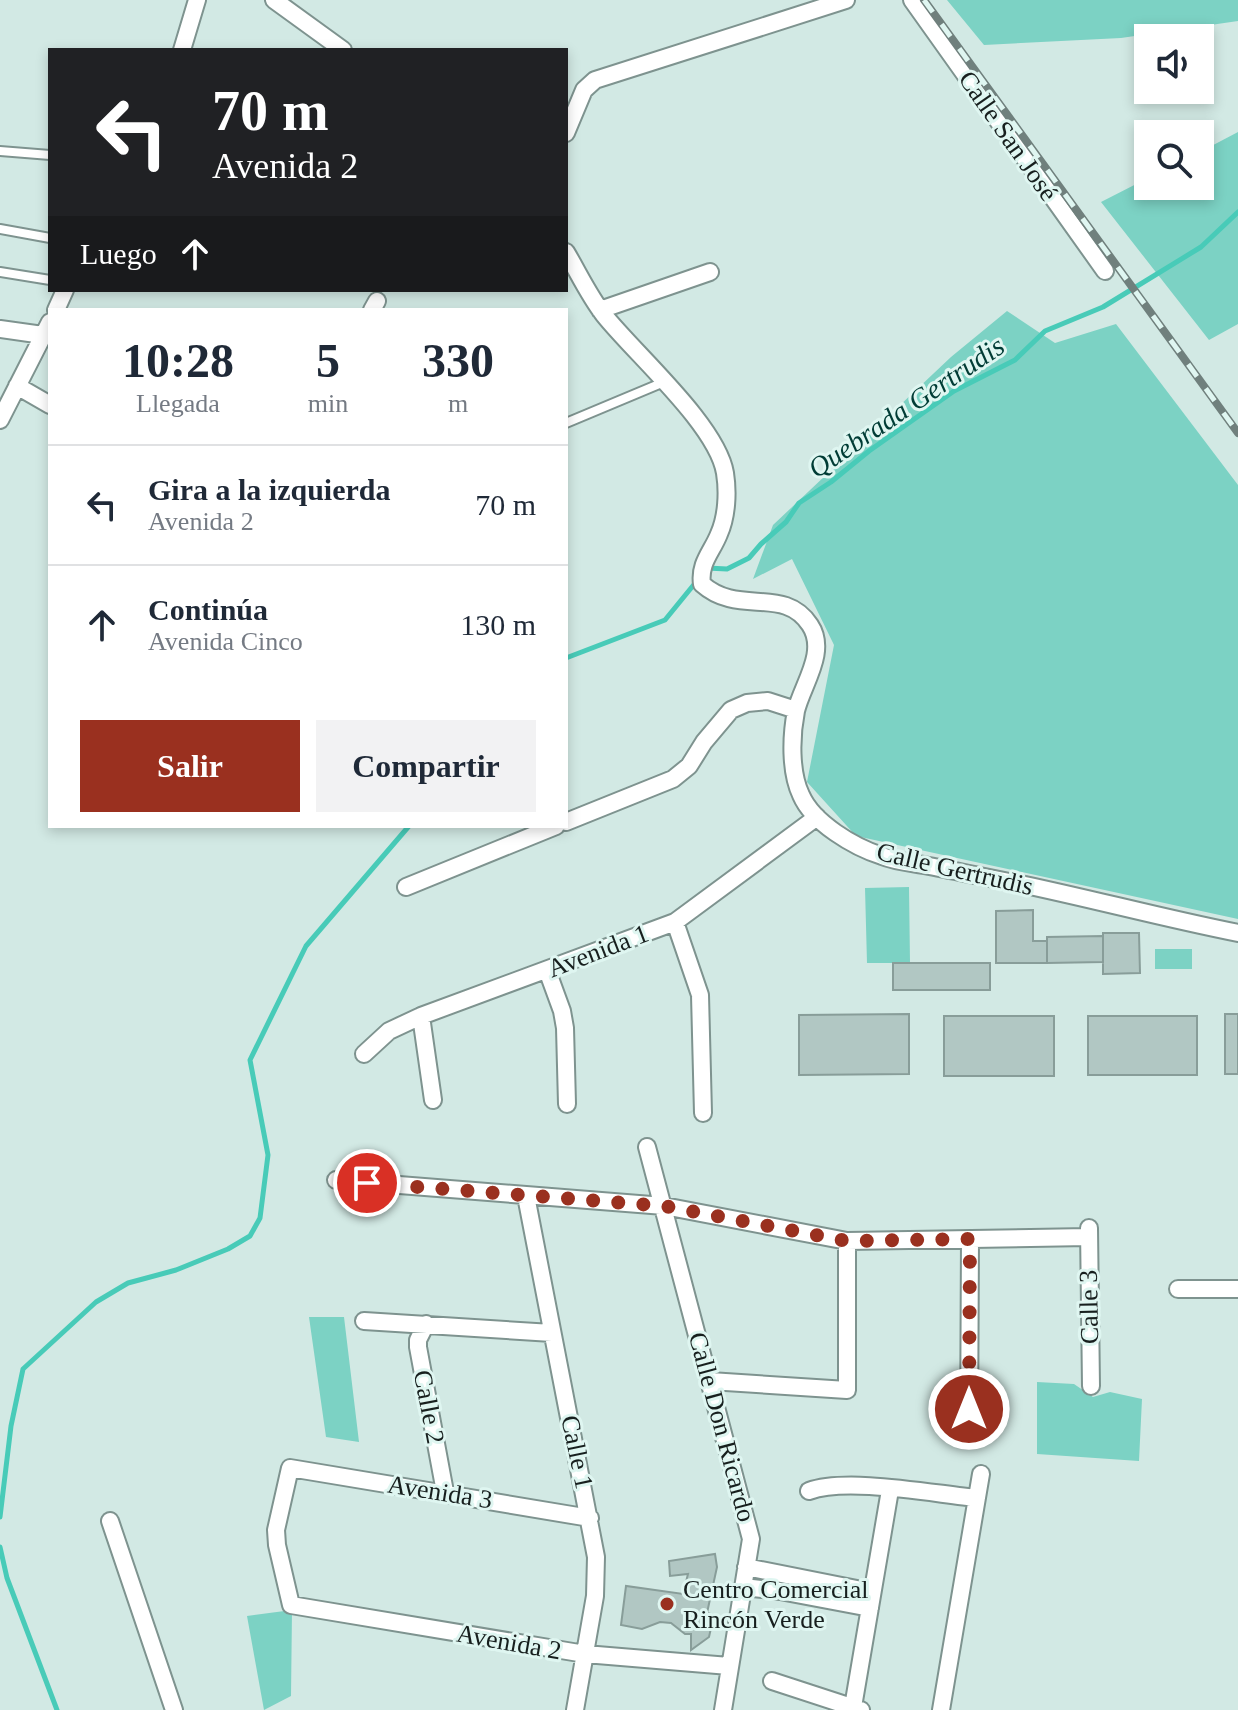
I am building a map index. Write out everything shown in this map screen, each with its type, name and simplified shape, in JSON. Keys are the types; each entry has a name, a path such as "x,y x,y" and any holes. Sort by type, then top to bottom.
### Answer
{"street":[{"path":"183,48 197,0"},
{"path":"274,0 340,48"},
{"path":"568,128 584,90 595,80 846,0"},
{"name":"Calle San José","path":"912,0 1105,271"},
{"name":"Calle Gertrudis","path":"568,255 600,310 665,382 710,440 725,470 725,510 720,532 702,566 702,584 720,597 778,603 800,611 813,628 815,654 812,672 796,710 794,748 795,779 802,798 817,817 845,839 882,857 1054,891 1238,933"},
{"path":"600,310 710,272"},
{"path":"0,329 47,329 0,420"},
{"path":"17,386 48,404"},
{"path":"568,821 673,779 689,766 731,710 747,703 768,701 796,710"},
{"name":"Avenida 1","path":"364,1054 389,1031 421,1016 675,922 817,817"},
{"path":"406,887 551,828"},
{"path":"675,922 700,995 703,1113"},
{"path":"547,970 565,1028 567,1104"},
{"path":"421,1016 433,1100"},
{"name":"Calle Don Ricardo","path":"647,1147 751,1539 723,1710"},
{"path":"336,1180 664,1206 847,1241 970,1239 969,1437"},
{"name":"Calle 1","path":"526,1196 596,1557 595,1596 575,1710"},
{"name":"Calle 3","path":"970,1239 1088,1232 1091,1386"},
{"path":"710,1381 847,1390 847,1241"},
{"path":"1178,1289 1238,1289"},
{"path":"364,1321 552,1333"},
{"name":"Calle 2","path":"426,1324 418,1347 445,1492"},
{"name":"Avenida 3","path":"291,1605 276,1530 290,1468 590,1518"},
{"path":"941,1710 981,1474"},
{"path":"809,1491 825,1486 977,1498"},
{"path":"772,1681 857,1709 890,1490"},
{"path":"110,1521 174,1710"},
{"path":"746,1567 871,1600"},
{"path":"743,1587 871,1600"},
{"name":"Avenida 2","path":"291,1605 585,1654 729,1666"}],"lane":[{"path":"0,151 48,155"},
{"path":"0,229 48,238"},
{"path":"0,272 48,280"},
{"path":"568,422 665,382"}],"green space":[{"path":"947,0 1238,0 1238,21 1214,24 1134,24 1134,36 1121,38 984,45"},
{"path":"1238,132 1238,324 1209,340 1101,202 1134,185 1134,200 1214,200 1214,145"},
{"path":"1007,311 1055,343 1116,324 1238,485 1238,919 856,836 807,782 834,645 792,559 753,579 773,525 951,357"},
{"path":"909,887 910,963 867,963 865,888"},
{"path":"1155,949 1192,949 1192,969 1155,969"},
{"path":"309,1317 344,1317 359,1442 326,1437"},
{"path":"1037,1382 1074,1384 1093,1397 1110,1392 1142,1399 1139,1461 1037,1454"},
{"path":"292,1610 291,1696 264,1710 247,1616"}],"building":[{"path":"1033,910 1033,941 1047,941 1047,963 996,963 996,911"},
{"path":"1103,933 1139,933 1140,973 1103,974"},
{"path":"1103,936 1103,962 1047,963 1047,937"},
{"path":"893,963 990,963 990,990 893,990"},
{"path":"909,1014 909,1074 799,1075 799,1015"},
{"path":"1225,1014 1238,1014 1238,1074 1225,1074"},
{"path":"944,1016 1054,1016 1054,1076 944,1076"},
{"path":"1088,1016 1197,1016 1197,1075 1088,1075"},
{"name":"Centro Comercial Rincón Verde","path":"715,1554 717,1567 707,1613 714,1615 709,1637 691,1650 691,1634 685,1634 671,1623 660,1622 642,1629 621,1625 626,1586 683,1594 688,1574 670,1576 669,1561"}],"waterway":[{"name":"Quebrada Gertrudis","path":"707,568 727,569 749,558 786,522 799,503 869,451 954,391 1015,360 1045,331 1103,307 1201,247 1238,212"},
{"name":"Quebrada Gertrudis","path":"568,657 665,620 696,582"},
{"name":"Quebrada Gertrudis","path":"0,1517 11,1426 23,1369 96,1302 128,1283 176,1270 228,1249 250,1236 260,1218 268,1155 250,1060 306,946 407,828"},
{"name":"Quebrada Gertrudis","path":"0,1547 7,1578 57,1710"}],"railway":[{"path":"924,0 1238,433"}],"place":[{"name":"Centro Comercial Rincón Verde","path":"667,1604"}],"route":[{"path":"367,1183 664,1206 847,1241 970,1239 969,1409"}]}
